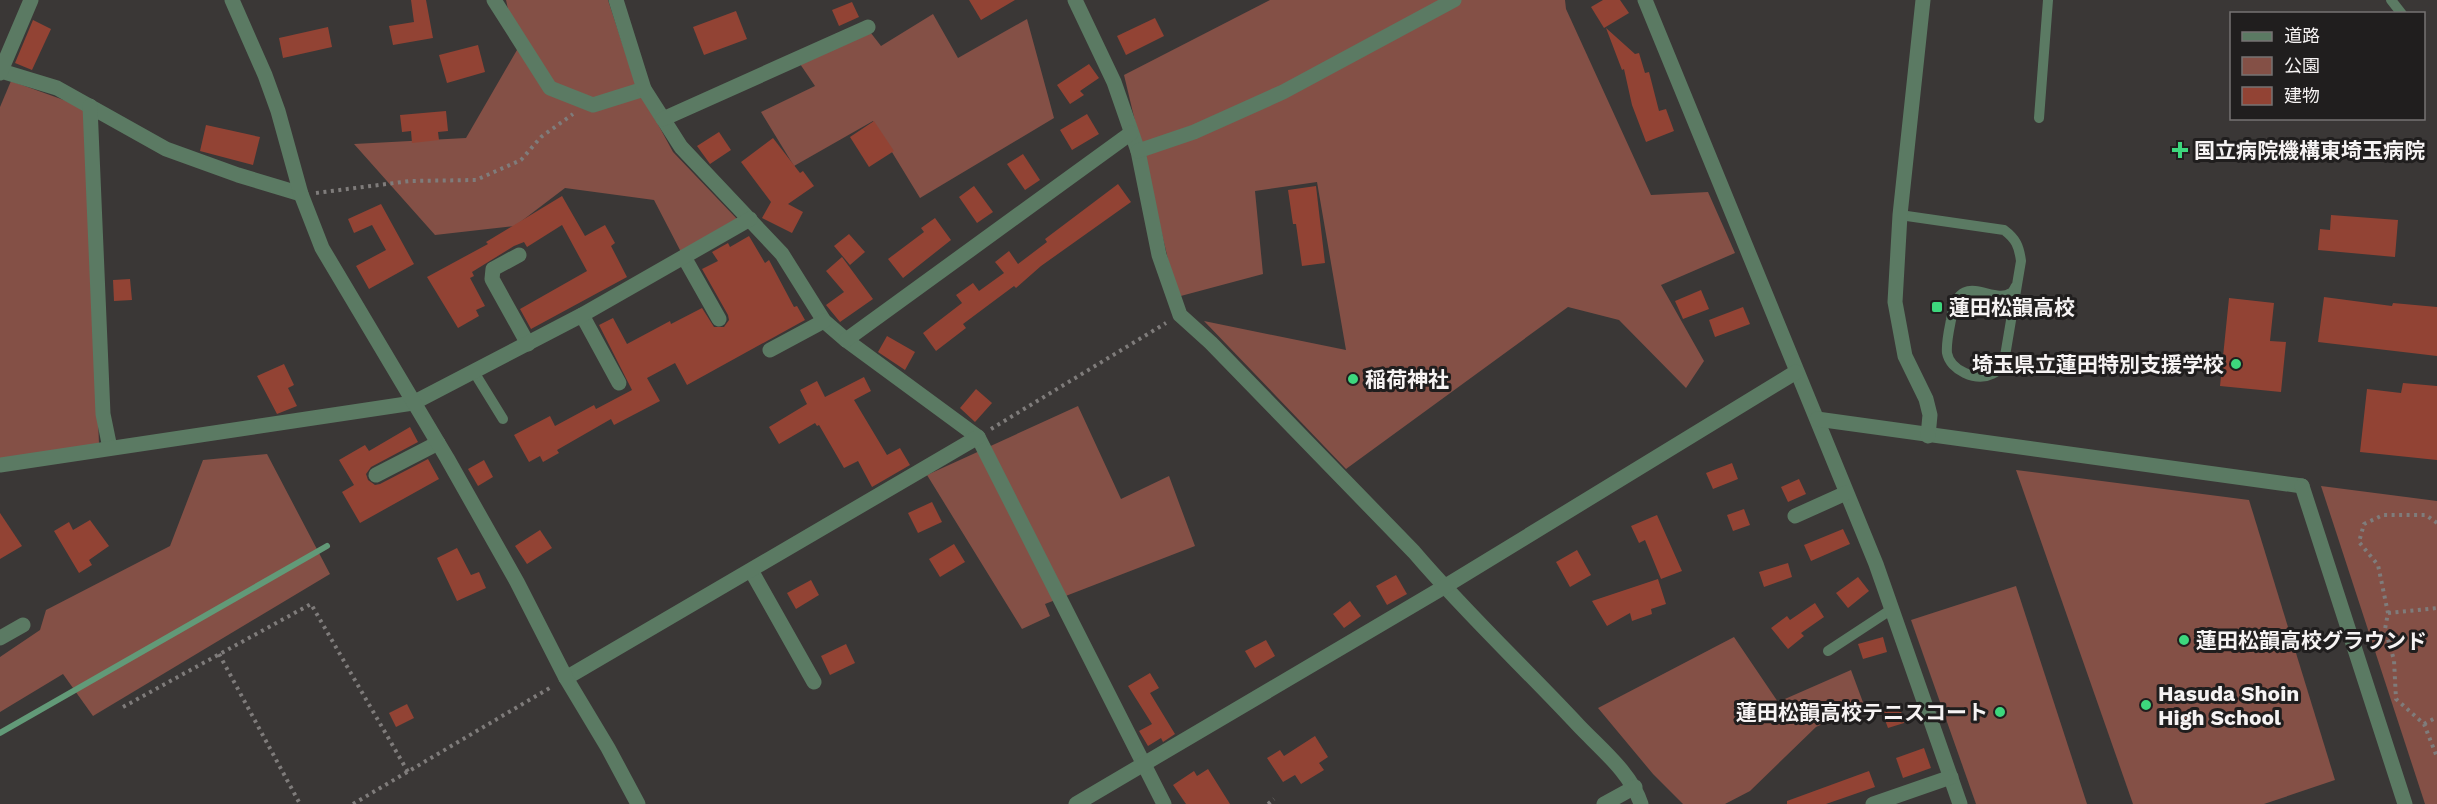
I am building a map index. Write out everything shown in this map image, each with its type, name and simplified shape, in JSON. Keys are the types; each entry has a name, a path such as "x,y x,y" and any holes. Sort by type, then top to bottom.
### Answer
{"street":[{"path":"31,0 0,72 57,88 166,149 238,176 301,194"},
{"path":"232,0 265,75 278,111 301,194 322,248 447,458 517,582 566,678 639,804"},
{"path":"494,0 550,88 593,105 644,88"},
{"path":"616,0 644,88 681,147 782,254 824,321 846,340 978,437 1142,765 1164,804"},
{"path":"1075,0 1114,82 1137,151 1159,255 1180,315 1211,343 1390,527 1444,587 1564,710 1635,787 1641,804"},
{"path":"1137,151 1194,132 1283,92 1454,0"},
{"path":"1645,0 1817,419 1892,609 1960,804"},
{"path":"1923,0 1900,215 1894,302 1905,356 1926,399 1930,415 1928,436"},
{"path":"663,119 868,27"},
{"path":"90,106 103,414 110,448"},
{"path":"846,340 1131,133"},
{"path":"0,465 413,403 582,315 750,219"},
{"path":"519,255 493,269 492,279 528,344"},
{"path":"684,257 719,319"},
{"path":"582,315 619,383"},
{"path":"770,350 824,321"},
{"path":"1076,804 1444,587 1796,372"},
{"path":"1817,419 2301,486 2405,804"},
{"path":"566,678 752,572 978,437"},
{"path":"376,475 438,443"},
{"path":"1795,516 1846,493"},
{"path":"752,572 814,682"},
{"path":"0,638 23,625"},
{"path":"1873,804 1951,777"},
{"path":"1604,804 1635,787"}],"lane":[{"path":"2039,118 2048,0"},
{"path":"2391,0 2400,12"},
{"path":"1900,215 2004,230 2020,247 2021,261 2005,356 2001,367 1993,374 1985,376 1961,372 1954,367 1947,350 1952,308 1956,299 1974,290 2010,294 2016,286"},
{"path":"474,372 503,419"},
{"path":"1828,651 1892,609"}],"path":[{"path":"301,194 410,181 477,180 521,160 541,137 568,116 593,105"},
{"path":"978,437 1180,315"},
{"path":"2437,523 2426,515 2383,515 2364,524 2359,542 2378,565 2388,613 2385,629 2394,660 2396,699 2424,724 2437,757"},
{"path":"123,707 311,604 408,772"},
{"path":"2388,613 2437,608"},
{"path":"219,654 300,804"},
{"path":"353,804 566,678"},
{"path":"2424,724 2437,717"},
{"path":"1268,804 1274,799"}],"green space":[{"path":"506,0 608,0 635,82 673,152 737,219 681,252 654,200 565,188 515,226 435,235 354,144 466,138 517,50"},
{"path":"1270,0 1565,0 1566,9 1651,195 1708,192 1735,253 1661,285 1704,361 1686,388 1619,320 1568,307 1346,469 1204,321 1346,350 1317,182 1255,191 1263,274 1177,297 1124,75"},
{"path":"933,14 958,58 1027,19 1054,118 920,198 873,121 794,166 761,112 815,86 798,61 867,28 881,46"},
{"path":"11,81 86,108 99,444 0,460 0,107"},
{"path":"1078,406 1121,499 1169,476 1195,546 1045,604 1050,616 1022,629 927,475"},
{"path":"267,454 330,574 93,716 63,674 0,712 0,657 40,630 46,610 170,546 203,460"},
{"name":"蓮田松韻高校グラウンド","path":"2016,470 2249,500 2335,780 2264,804 2133,804"},
{"path":"2321,486 2437,501 2437,804 2425,804"},
{"name":"蓮田松韻高校テニスコート","path":"2016,586 2087,804 1976,804 1911,620"},
{"path":"1734,637 1778,702 1851,670 1864,705 1816,727 1750,791 1725,804 1683,804 1653,774 1598,708"}],"building":[{"path":"411,0 426,0 433,38 393,45 389,26 414,22"},
{"path":"969,0 1015,0 981,20"},
{"path":"1603,0 1620,0 1629,13 1604,28 1591,7"},
{"path":"852,2 859,17 839,26 832,10"},
{"path":"736,11 747,39 704,55 693,27"},
{"path":"1155,18 1164,36 1126,55 1117,36"},
{"path":"33,20 51,29 32,70 15,63"},
{"path":"328,27 332,47 283,58 279,38"},
{"path":"1606,28 1635,54 1639,53 1645,73 1649,72 1659,111 1666,109 1674,131 1646,142 1632,105 1624,69 1622,70"},
{"path":"478,45 485,72 447,83 439,55"},
{"path":"1089,64 1099,78 1080,91 1084,95 1070,104 1057,85"},
{"path":"446,111 448,131 438,132 439,140 412,143 411,131 402,132 400,115"},
{"path":"1087,114 1099,134 1072,150 1060,130"},
{"path":"874,121 894,151 869,167 850,137"},
{"path":"206,125 260,137 253,165 200,151"},
{"path":"719,132 731,150 710,164 697,146"},
{"path":"773,138 800,173 803,171 814,186 788,204 803,212 792,233 762,218 771,202 741,162"},
{"path":"1023,154 1040,180 1025,190 1007,164"},
{"path":"1118,184 1131,202 1041,266 1016,288 1014,286 963,324 966,328 936,351 923,333 962,303 956,295 973,283 979,291 1004,273 995,262 1009,251 1018,264 1047,242 1045,239"},
{"path":"974,186 993,212 977,223 959,197"},
{"path":"1316,186 1325,263 1302,266 1288,190"},
{"path":"562,196 585,236 605,225 615,243 611,246 627,277 531,329 520,309 587,271 562,225 527,247 524,242 514,246 472,272 474,276 470,278 485,306 476,310 479,316 458,328 427,277 488,244 486,242"},
{"path":"381,204 414,264 369,289 356,266 386,250 372,225 354,233 348,219"},
{"path":"2331,215 2398,220 2395,257 2318,250 2320,229 2330,230"},
{"path":"935,218 951,240 903,278 888,259 924,232 921,228"},
{"path":"849,234 865,252 850,265 834,246"},
{"path":"749,236 765,263 769,260 794,307 797,306 805,320 687,385 675,363 647,378 660,401 614,425 611,419 557,450 559,453 543,462 540,456 529,462 514,435 550,416 555,426 594,405 596,409 632,390 599,325 613,318 627,344 670,321 671,324 702,308 714,327 724,327 729,320 728,315 702,269 718,261 712,252 728,243 730,247"},
{"path":"842,257 873,299 840,322 826,305 844,292 826,271"},
{"path":"130,279 132,300 114,301 113,280"},
{"path":"1701,290 1709,309 1683,319 1675,301"},
{"path":"2324,297 2392,306 2393,303 2437,307 2437,356 2318,342"},
{"path":"2229,298 2274,303 2270,341 2286,342 2281,392 2220,386"},
{"path":"1743,307 1750,324 1715,337 1709,320"},
{"path":"887,336 915,352 905,370 878,352"},
{"path":"284,364 294,385 288,388 297,406 277,414 257,376"},
{"path":"864,377 871,391 854,400 887,455 900,448 910,465 872,487 858,461 844,468 819,425 815,423 779,444 769,427 807,404 800,390 817,381 825,397"},
{"path":"2403,383 2437,386 2437,460 2360,452 2367,389 2401,393"},
{"path":"976,389 992,403 975,422 960,408"},
{"path":"410,427 418,442 371,467 366,474 368,480 375,485 380,484 428,459 439,479 360,523 342,492 354,485 339,460 365,445 369,451"},
{"path":"484,460 493,477 478,486 468,469"},
{"path":"1732,463 1738,479 1713,489 1706,473"},
{"path":"1799,479 1806,494 1788,502 1781,487"},
{"path":"932,502 942,522 918,533 908,513"},
{"path":"1744,509 1750,525 1733,531 1727,515"},
{"path":"0,513 22,546 0,559"},
{"path":"1657,515 1682,571 1661,579 1645,540 1639,543 1631,526"},
{"path":"90,520 109,546 89,560 92,565 79,573 54,531 69,522 73,530"},
{"path":"1843,529 1850,544 1811,561 1804,545"},
{"path":"540,530 552,548 527,564 515,546"},
{"path":"954,544 965,562 940,577 929,559"},
{"path":"457,548 471,575 479,572 486,588 457,601 437,558"},
{"path":"1577,550 1591,575 1570,587 1556,562"},
{"path":"1788,563 1792,577 1764,587 1759,572"},
{"path":"1396,575 1407,594 1387,605 1376,586"},
{"path":"1858,577 1869,591 1848,608 1836,593"},
{"path":"1658,579 1666,604 1651,609 1652,614 1632,621 1630,613 1607,626 1592,601"},
{"path":"811,580 819,595 796,609 787,593"},
{"path":"1350,601 1361,616 1344,628 1333,614"},
{"path":"1815,603 1824,617 1801,633 1804,636 1788,649 1771,628 1787,616 1790,620"},
{"path":"1883,637 1887,652 1863,659 1858,644"},
{"path":"1266,640 1275,656 1255,668 1245,651"},
{"path":"846,644 855,663 830,675 821,656"},
{"path":"1150,673 1159,688 1150,693 1175,734 1163,742 1161,738 1148,746 1139,731 1152,724 1128,686"},
{"path":"407,704 414,718 396,727 389,713"},
{"path":"1900,707 1904,723 1888,728 1882,712"},
{"path":"1315,736 1328,757 1319,763 1324,770 1301,784 1295,775 1283,782 1267,758 1280,750 1284,756"},
{"path":"1924,748 1931,768 1903,778 1896,758"},
{"path":"1208,769 1230,804 1186,804 1173,785 1194,771 1197,776"},
{"path":"1869,771 1875,787 1826,804 1787,804 1787,801"}],"waterway":[{"path":"0,733 327,546"}],"place":[{"name":"国立病院機構東埼玉病院","path":"2180,150"},
{"name":"蓮田松韻高校","path":"1937,307"},
{"name":"埼玉県立蓮田特別支援学校","path":"2236,364"},
{"name":"稲荷神社","path":"1353,379"},
{"name":"蓮田松韻高校グラウンド","path":"2184,640"},
{"name":"Hasuda Shoin High School","path":"2146,705"},
{"name":"蓮田松韻高校テニスコート","path":"2000,712"}]}
